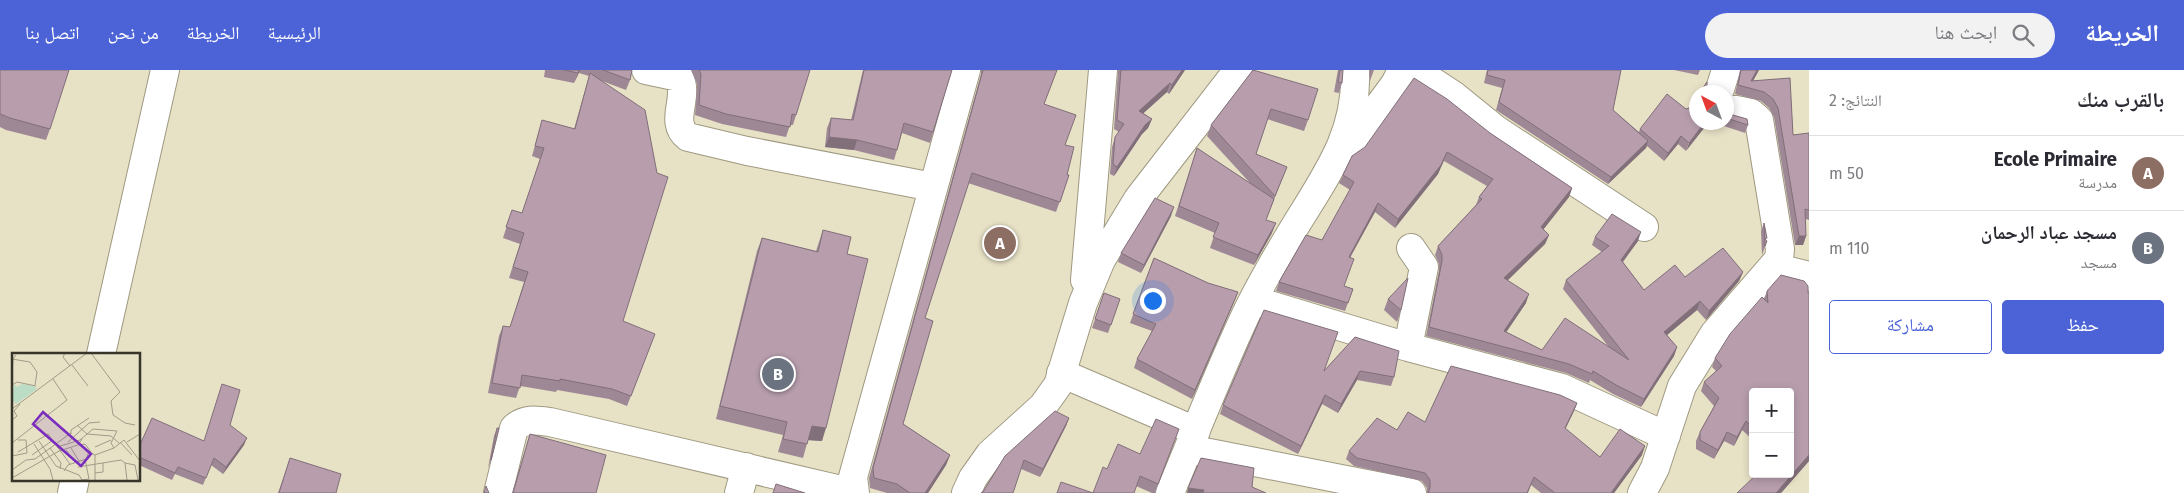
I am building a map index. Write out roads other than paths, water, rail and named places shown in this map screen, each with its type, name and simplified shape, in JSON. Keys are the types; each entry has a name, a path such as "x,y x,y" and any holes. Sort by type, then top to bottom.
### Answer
{"street":[{"path":"101,353 165,70"},
{"path":"646,70 680,74 683,89 678,123 682,132 688,137 746,151 933,187"},
{"path":"498,493 514,428 521,422 531,420 550,422 854,493 853,477 966,70"},
{"path":"1083,303 1103,70"},
{"path":"966,493 973,478 990,454 1043,406 1058,385 1083,303 1101,260 1138,199 1238,70"},
{"path":"1170,493 1253,300 1281,250 1336,161 1350,122 1356,88 1355,70"},
{"path":"1327,175 1395,84 1402,70"},
{"path":"1415,70 1453,95 1495,129 1644,227"},
{"path":"1721,85 1726,70"},
{"path":"1642,493 1655,468 1682,386 1714,334 1779,259 1780,249 1759,120 1751,113 1734,110"},
{"path":"1408,347 1424,267 1411,248"},
{"path":"1773,267 1809,276"},
{"path":"1253,300 1408,347 1562,388 1666,436"},
{"path":"1061,373 1192,440 1412,493"},
{"path":"739,493 746,467"},
{"path":"72,493 75,480"}],"place":[{"name":"Ecole Primaire","path":"1000,243"},
{"name":"مسجد عباد الرحمان","path":"778,374"}]}
